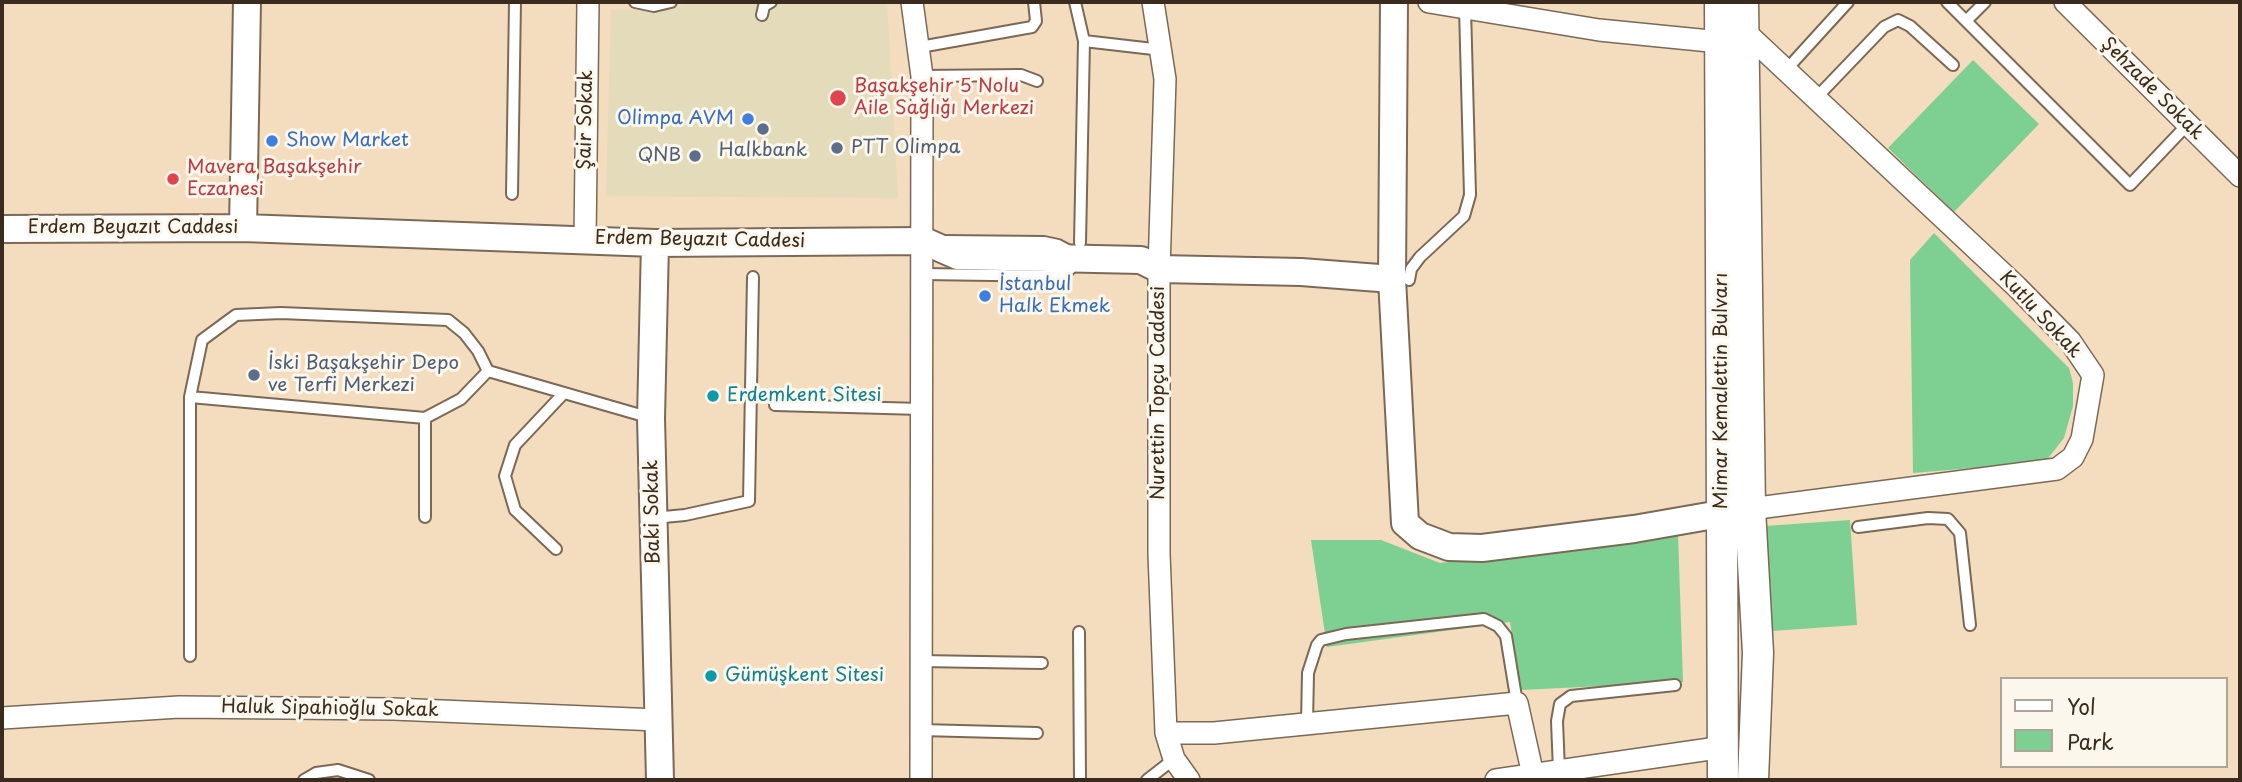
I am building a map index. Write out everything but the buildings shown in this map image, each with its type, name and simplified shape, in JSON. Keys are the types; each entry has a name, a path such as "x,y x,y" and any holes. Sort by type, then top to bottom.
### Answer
{"main road":[{"path":"1720,2 1735,25 1736,511"},
{"name":"Mimar Kemalettin Bulvarı","path":"1723,780 1736,511"},
{"name":"Mimar Kemalettin Bulvarı","path":"1736,511 1758,653 1753,780"}],"street":[{"path":"243,228 247,2"},
{"name":"Şair Sokak","path":"584,239 588,2"},
{"path":"912,2 922,76 924,241 921,780"},
{"name":"Nurettin Topçu Caddesi","path":"1153,2 1165,79 1159,269 1159,554 1166,733 1174,759 1189,780"},
{"path":"1394,2 1405,523 1420,536 1449,547 1482,548 1736,511"},
{"path":"1429,2 1599,30 1735,25"},
{"name":"Şehzade Sokak","path":"2065,2 2240,176"},
{"name":"Kutlu Sokak","path":"1735,25 2017,287 2070,341 2093,375 2092,395 2082,439 2073,457 2057,468 1736,511"},
{"name":"Erdem Beyazıt Caddesi","path":"2,229 243,228 655,243 924,241 958,256 1081,251 1142,260 1159,269 1301,272 1400,280"},
{"name":"Baki Sokak","path":"655,243 651,418 660,780"},
{"path":"1166,733 1214,733 1517,704 1533,775"},
{"name":"Haluk Sipahioğlu Sokak","path":"2,718 178,707 393,709 658,720"},
{"path":"1496,780 1724,747"}],"lane":[{"path":"512,194 515,2"},
{"path":"635,2 654,6 671,2"},
{"path":"762,15 764,6 771,2"},
{"path":"919,47 1032,27 1036,21 1034,2"},
{"path":"923,274 1062,276 1081,251 1084,41 1075,2"},
{"path":"1786,70 1847,2"},
{"path":"1947,2 2130,185 2188,125"},
{"path":"1966,21 1985,2"},
{"path":"1400,280 1420,257 1464,216 1470,195 1465,8"},
{"path":"1816,98 1884,27 1898,20 1910,26 1953,65"},
{"path":"1084,41 1162,50"},
{"path":"922,76 1021,75 1037,81"},
{"path":"653,518 685,515 749,501 753,278"},
{"path":"190,656 190,397 202,340 236,315 281,313 448,320 471,342 488,371 651,418"},
{"path":"190,397 425,418 461,399 488,371"},
{"path":"556,549 515,510 509,498 505,476 515,445 564,393"},
{"path":"775,405 921,409"},
{"path":"425,418 425,517"},
{"path":"1858,527 1928,517 1948,519 1961,533 1970,625"},
{"path":"1307,723 1308,673 1321,640 1346,634 1484,619 1498,626 1506,636 1517,704"},
{"path":"1079,632 1080,780"},
{"path":"920,661 1042,663"},
{"path":"1559,771 1556,721 1560,704 1571,696 1675,685"},
{"path":"921,730 1037,733"},
{"path":"1147,780 1174,759"},
{"path":"304,780 316,773 338,770 369,780"}],"shaded area":[{"name":"Olimpa AVM","path":"686,2 887,2 898,198 606,196 611,10 672,10"}],"green space":[{"path":"1973,60 2039,124 1954,212 1888,148"},
{"path":"1934,233 2069,368 2073,383 2073,406 2064,438 2045,462 1913,473 1910,260"},
{"path":"1850,520 1857,625 1772,631 1765,526"},
{"path":"1678,534 1683,682 1521,690 1510,622 1327,647 1311,540 1381,540 1440,563"}],"place":[{"name":"Başakşehir 5 Nolu Aile Sağlığı Merkezi","path":"838,98"},
{"name":"Olimpa AVM","path":"748,119"},
{"name":"Halkbank","path":"763,129"},
{"name":"Show Market","path":"272,141"},
{"name":"PTT Olimpa","path":"837,148"},
{"name":"QNB","path":"695,156"},
{"name":"Mavera Başakşehir Eczanesi","path":"173,179"},
{"name":"İstanbul Halk Ekmek","path":"985,296"},
{"name":"İski Başakşehir Depo ve Terfi Merkezi","path":"254,375"},
{"name":"Erdemkent Sitesi","path":"713,396"},
{"name":"Gümüşkent Sitesi","path":"711,676"}]}
